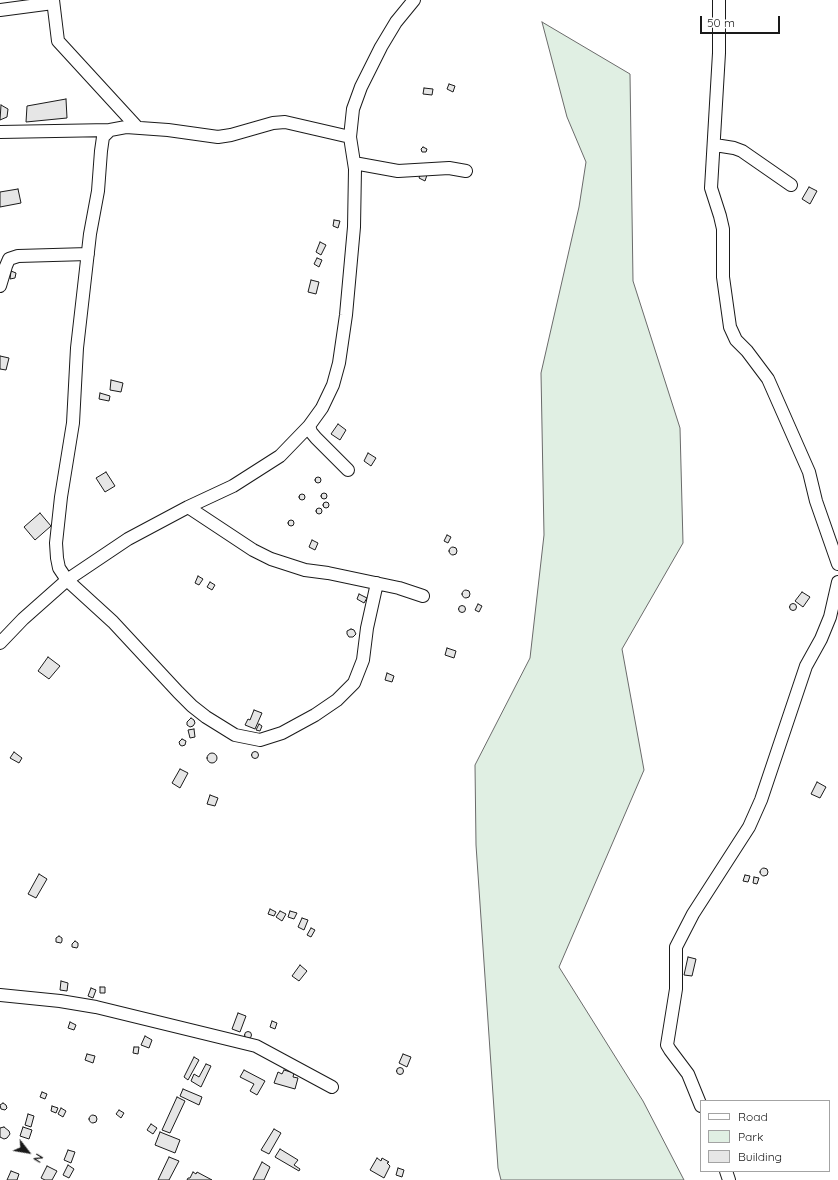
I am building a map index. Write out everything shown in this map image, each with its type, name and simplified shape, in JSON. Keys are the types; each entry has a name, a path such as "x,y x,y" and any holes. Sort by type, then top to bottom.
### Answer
{"street":[{"path":"0,643 23,619 67,580 128,539 188,507 233,486 280,456 309,426 322,408 333,385 339,363 346,315 356,185 350,137 353,109 361,87 382,46 396,22 414,0"},
{"path":"720,0 715,146 711,188 723,229 723,277 730,327 736,340 768,379 809,472 816,501 838,564"},
{"path":"0,10 53,2 58,41 136,126"},
{"path":"0,132 110,130 136,126 218,137 231,135 273,123 285,122 350,137"},
{"path":"110,130 103,137 98,191 90,234 76,348 73,423 61,497 56,543 59,568 67,580 113,622 178,692 206,717 235,735 260,740 282,733 315,715 337,700 354,684 363,660 367,628 377,583"},
{"path":"715,146 734,148 742,151 791,185"},
{"path":"354,163 398,171 437,168 449,168 466,171"},
{"path":"0,286 9,259 19,256 88,254"},
{"path":"309,426 311,432 316,438 348,470"},
{"path":"188,507 253,550 271,559 305,570 377,583 423,596"},
{"path":"700,1104 688,1074 667,1045 667,1037 674,1009 676,989 676,947 693,914 749,827 761,800 806,666 830,617 838,582"},
{"path":"0,995 60,1001 96,1007 256,1046 332,1087"}],"green space":[{"path":"542,22 630,74 633,281 680,428 683,543 622,649 644,770 559,967 643,1101 684,1180 501,1180 498,1168 476,845 475,765 530,658 544,535 541,373 579,207 586,162 567,117"}],"building":[{"path":"449,84 455,86 453,92 447,89"},
{"path":"424,88 433,89 432,95 423,94"},
{"path":"66,99 67,118 26,122 27,106"},
{"path":"1,105 8,109 7,117 0,120"},
{"path":"423,147 427,149 426,152 422,152 421,149"},
{"path":"421,173 427,175 425,181 419,178"},
{"path":"809,187 817,191 810,204 802,199"},
{"path":"18,189 21,203 0,207 0,192"},
{"path":"334,220 340,221 338,228 333,226"},
{"path":"320,242 326,245 321,255 316,252"},
{"path":"317,258 322,260 319,267 314,264"},
{"path":"11,271 16,273 15,278 10,279"},
{"path":"311,280 319,282 316,294 308,292"},
{"path":"0,356 9,358 6,370 0,369"},
{"path":"111,380 123,383 121,392 110,390"},
{"path":"100,393 110,396 109,401 99,399"},
{"path":"338,424 346,430 340,440 331,434"},
{"path":"368,453 376,458 371,466 364,461"},
{"path":"106,472 115,486 105,492 96,478"},
{"path":"318,477 321,480 318,483 315,480"},
{"path":"324,493 327,496 324,499 321,496"},
{"path":"302,494 305,497 302,500 299,497"},
{"path":"326,502 329,505 326,508 323,505"},
{"path":"319,508 322,511 319,514 316,511"},
{"path":"40,513 51,526 35,540 24,527"},
{"path":"291,520 294,523 291,526 288,523"},
{"path":"447,535 451,537 448,543 444,541"},
{"path":"312,540 318,543 315,550 309,547"},
{"path":"451,547 455,547 457,551 455,555 451,555 449,553 449,549"},
{"path":"198,576 203,579 199,585 195,583"},
{"path":"210,582 215,585 212,590 207,587"},
{"path":"466,590 469,591 469,597 466,598 463,597 462,594 463,591"},
{"path":"802,592 810,597 803,607 795,601"},
{"path":"359,594 367,598 364,603 357,599"},
{"path":"793,603 796,604 796,610 793,611 790,610 789,607 790,604"},
{"path":"478,604 482,606 479,612 475,610"},
{"path":"462,606 465,609 462,612 459,609"},
{"path":"351,629 354,630 356,634 353,637 349,637 347,631"},
{"path":"447,648 456,651 454,658 445,655"},
{"path":"48,657 60,666 49,679 38,671"},
{"path":"387,673 394,676 392,682 385,680"},
{"path":"254,710 262,713 255,729 245,725 248,719 250,720"},
{"path":"191,718 195,723 190,727 187,725 187,722"},
{"path":"259,724 262,726 260,731 256,730"},
{"path":"194,729 195,737 190,738 188,730"},
{"path":"182,739 186,741 185,745 182,746 179,742"},
{"path":"14,752 22,758 19,763 10,758"},
{"path":"255,752 258,755 255,758 252,755"},
{"path":"210,753 214,753 216,754 216,762 210,763 207,760 207,756"},
{"path":"180,769 188,773 180,788 172,783"},
{"path":"817,782 826,787 820,798 811,794"},
{"path":"210,795 218,798 215,806 207,804"},
{"path":"762,868 766,868 768,872 766,876 762,876 760,874 760,870"},
{"path":"39,874 47,879 36,898 28,894"},
{"path":"745,875 750,876 748,882 743,881"},
{"path":"754,877 759,878 757,884 753,883"},
{"path":"270,909 276,912 274,916 268,914"},
{"path":"280,911 286,914 282,921 276,917"},
{"path":"290,911 297,913 294,919 288,917"},
{"path":"302,918 308,920 304,930 298,927"},
{"path":"311,928 315,930 311,937 307,935"},
{"path":"59,936 62,938 61,943 56,942 56,938"},
{"path":"75,941 78,943 77,948 72,947 72,944"},
{"path":"688,957 696,959 692,976 684,975"},
{"path":"300,965 307,971 299,981 292,976"},
{"path":"61,981 68,983 67,991 60,990"},
{"path":"100,987 105,987 105,993 100,993"},
{"path":"91,988 96,990 93,998 88,996"},
{"path":"238,1013 246,1016 240,1032 232,1029"},
{"path":"272,1021 277,1023 275,1029 270,1027"},
{"path":"70,1022 76,1025 74,1030 68,1028"},
{"path":"248,1032 251,1035 248,1038 245,1035"},
{"path":"145,1036 152,1040 149,1048 141,1045"},
{"path":"134,1047 139,1047 138,1054 133,1053"},
{"path":"87,1054 95,1056 93,1063 85,1060"},
{"path":"403,1054 411,1057 407,1067 399,1063"},
{"path":"194,1057 199,1060 188,1080 184,1077"},
{"path":"206,1064 211,1066 201,1087 191,1081 194,1074 199,1077"},
{"path":"400,1068 403,1071 400,1074 397,1071"},
{"path":"244,1070 265,1081 257,1095 250,1091 254,1084 240,1077"},
{"path":"284,1070 294,1073 293,1077 298,1078 295,1089 274,1083 278,1072 282,1074"},
{"path":"183,1089 202,1097 199,1105 180,1096"},
{"path":"42,1092 47,1094 45,1099 40,1097"},
{"path":"177,1097 185,1101 170,1133 162,1130"},
{"path":"3,1103 7,1108 5,1110 1,1109 0,1105"},
{"path":"52,1106 58,1108 56,1113 51,1111"},
{"path":"61,1108 66,1111 63,1117 58,1114"},
{"path":"119,1110 124,1113 121,1118 116,1114"},
{"path":"28,1114 34,1116 31,1127 25,1125"},
{"path":"91,1115 95,1115 97,1119 95,1123 91,1123 89,1121 89,1117"},
{"path":"151,1124 157,1128 153,1134 147,1130"},
{"path":"4,1127 10,1134 4,1139 0,1137 0,1128"},
{"path":"23,1127 32,1130 29,1139 20,1136"},
{"path":"274,1129 281,1133 269,1154 261,1150"},
{"path":"160,1132 180,1140 175,1153 155,1145"},
{"path":"280,1149 298,1160 294,1165 300,1169 299,1171 275,1157"},
{"path":"68,1150 75,1152 71,1163 64,1160"},
{"path":"169,1157 179,1161 169,1180 158,1180"},
{"path":"377,1158 381,1161 382,1158 389,1162 387,1163 390,1166 384,1178 370,1170"},
{"path":"262,1162 270,1167 264,1180 253,1180"},
{"path":"68,1165 74,1169 69,1178 63,1175"},
{"path":"47,1166 57,1171 52,1180 45,1180 41,1178"},
{"path":"398,1168 404,1170 402,1177 396,1175"},
{"path":"11,1171 19,1174 17,1180 7,1180"},
{"path":"193,1172 196,1174 197,1172 212,1180 187,1180"}]}
